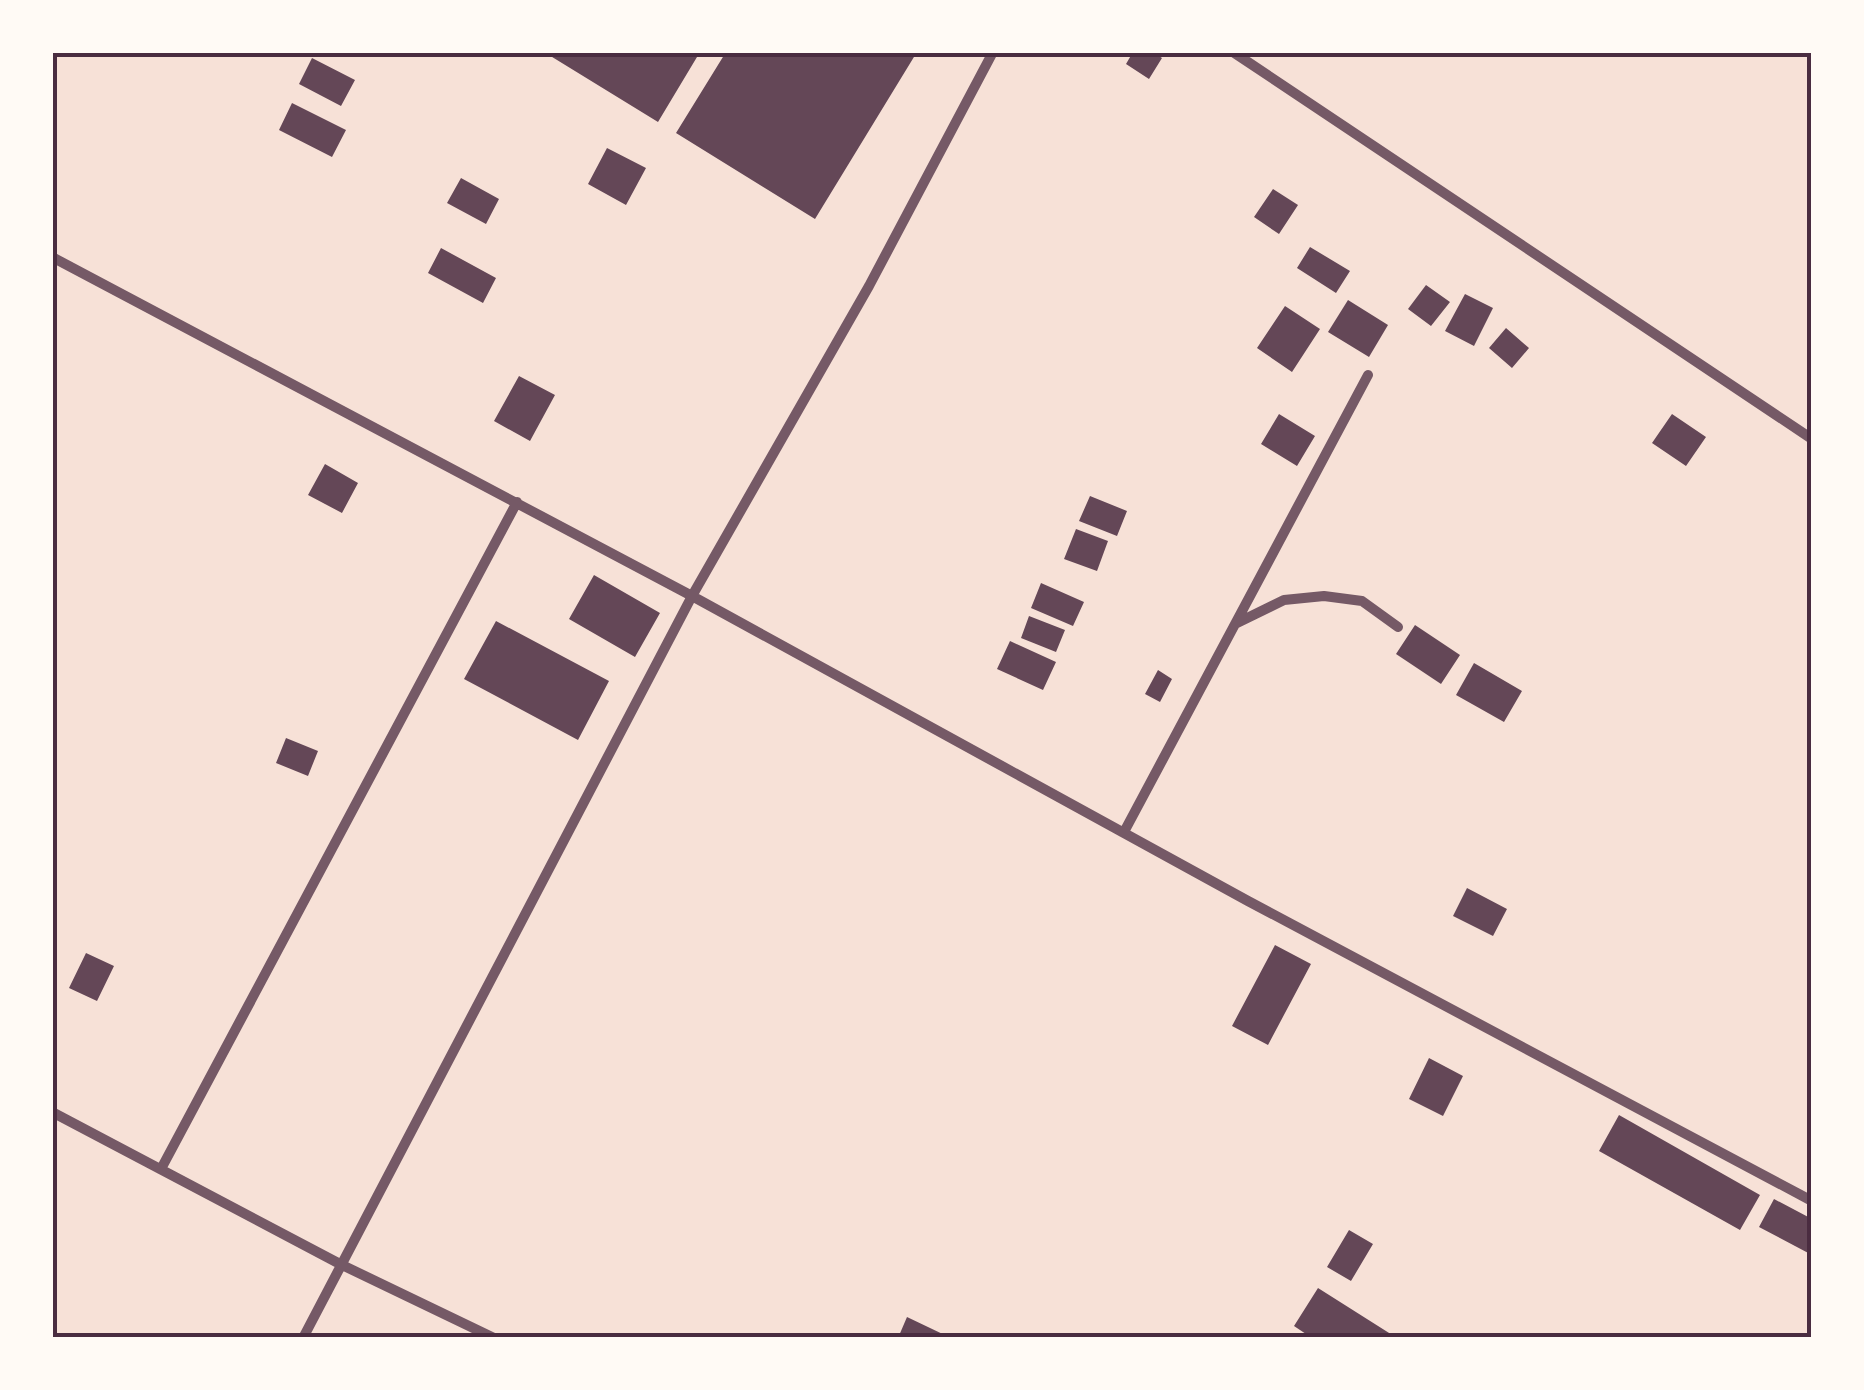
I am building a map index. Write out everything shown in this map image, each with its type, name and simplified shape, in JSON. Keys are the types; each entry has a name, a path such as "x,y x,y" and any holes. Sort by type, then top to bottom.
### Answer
{"street":[{"path":"302,1338 692,596 869,286 992,52"},
{"path":"1233,52 1812,439"},
{"path":"52,257 517,502 1812,1200"},
{"path":"1124,832 1368,376"},
{"path":"161,1169 517,502"},
{"path":"1236,623 1284,600 1324,596 1362,602 1398,627"},
{"path":"52,1112 340,1264 494,1338"}],"building":[{"path":"544,52 700,52 658,122"},
{"path":"726,52 917,52 815,219 676,133"},
{"path":"1133,52 1153,52 1162,58 1149,79 1126,64"},
{"path":"312,58 355,80 341,106 299,84"},
{"path":"292,103 346,130 332,157 279,130"},
{"path":"607,148 646,168 626,205 588,184"},
{"path":"461,178 499,199 486,224 447,203"},
{"path":"1273,189 1298,205 1279,234 1254,217"},
{"path":"1310,247 1350,271 1336,293 1297,268"},
{"path":"441,248 496,278 483,303 428,273"},
{"path":"1426,285 1450,302 1431,326 1408,309"},
{"path":"1465,294 1493,308 1474,346 1445,331"},
{"path":"1348,300 1388,325 1369,357 1328,332"},
{"path":"1285,306 1320,329 1292,372 1257,348"},
{"path":"1506,328 1529,348 1512,368 1489,348"},
{"path":"519,376 555,395 530,441 494,421"},
{"path":"1279,414 1315,436 1297,466 1261,444"},
{"path":"1672,414 1706,437 1686,466 1652,443"},
{"path":"325,464 358,483 342,513 308,495"},
{"path":"1090,496 1127,511 1117,536 1079,521"},
{"path":"1076,529 1108,541 1097,571 1064,559"},
{"path":"594,575 660,613 635,657 569,619"},
{"path":"1041,583 1084,602 1073,626 1031,608"},
{"path":"1029,616 1065,630 1056,652 1021,638"},
{"path":"496,621 609,681 578,740 464,679"},
{"path":"1415,625 1460,655 1441,684 1396,654"},
{"path":"1010,641 1056,662 1043,690 997,669"},
{"path":"1474,663 1522,691 1504,722 1456,695"},
{"path":"1158,670 1172,679 1160,702 1145,694"},
{"path":"286,738 318,751 308,776 276,763"},
{"path":"1467,888 1507,909 1493,936 1453,916"},
{"path":"1275,945 1311,964 1268,1045 1232,1026"},
{"path":"86,953 114,966 97,1001 69,988"},
{"path":"1429,1058 1463,1076 1443,1116 1409,1099"},
{"path":"1619,1115 1760,1195 1740,1230 1599,1151"},
{"path":"1774,1199 1812,1219 1812,1255 1759,1227"},
{"path":"1349,1230 1373,1244 1351,1281 1327,1267"},
{"path":"1318,1288 1397,1338 1312,1338 1294,1326"},
{"path":"907,1317 951,1338 898,1338"}]}
